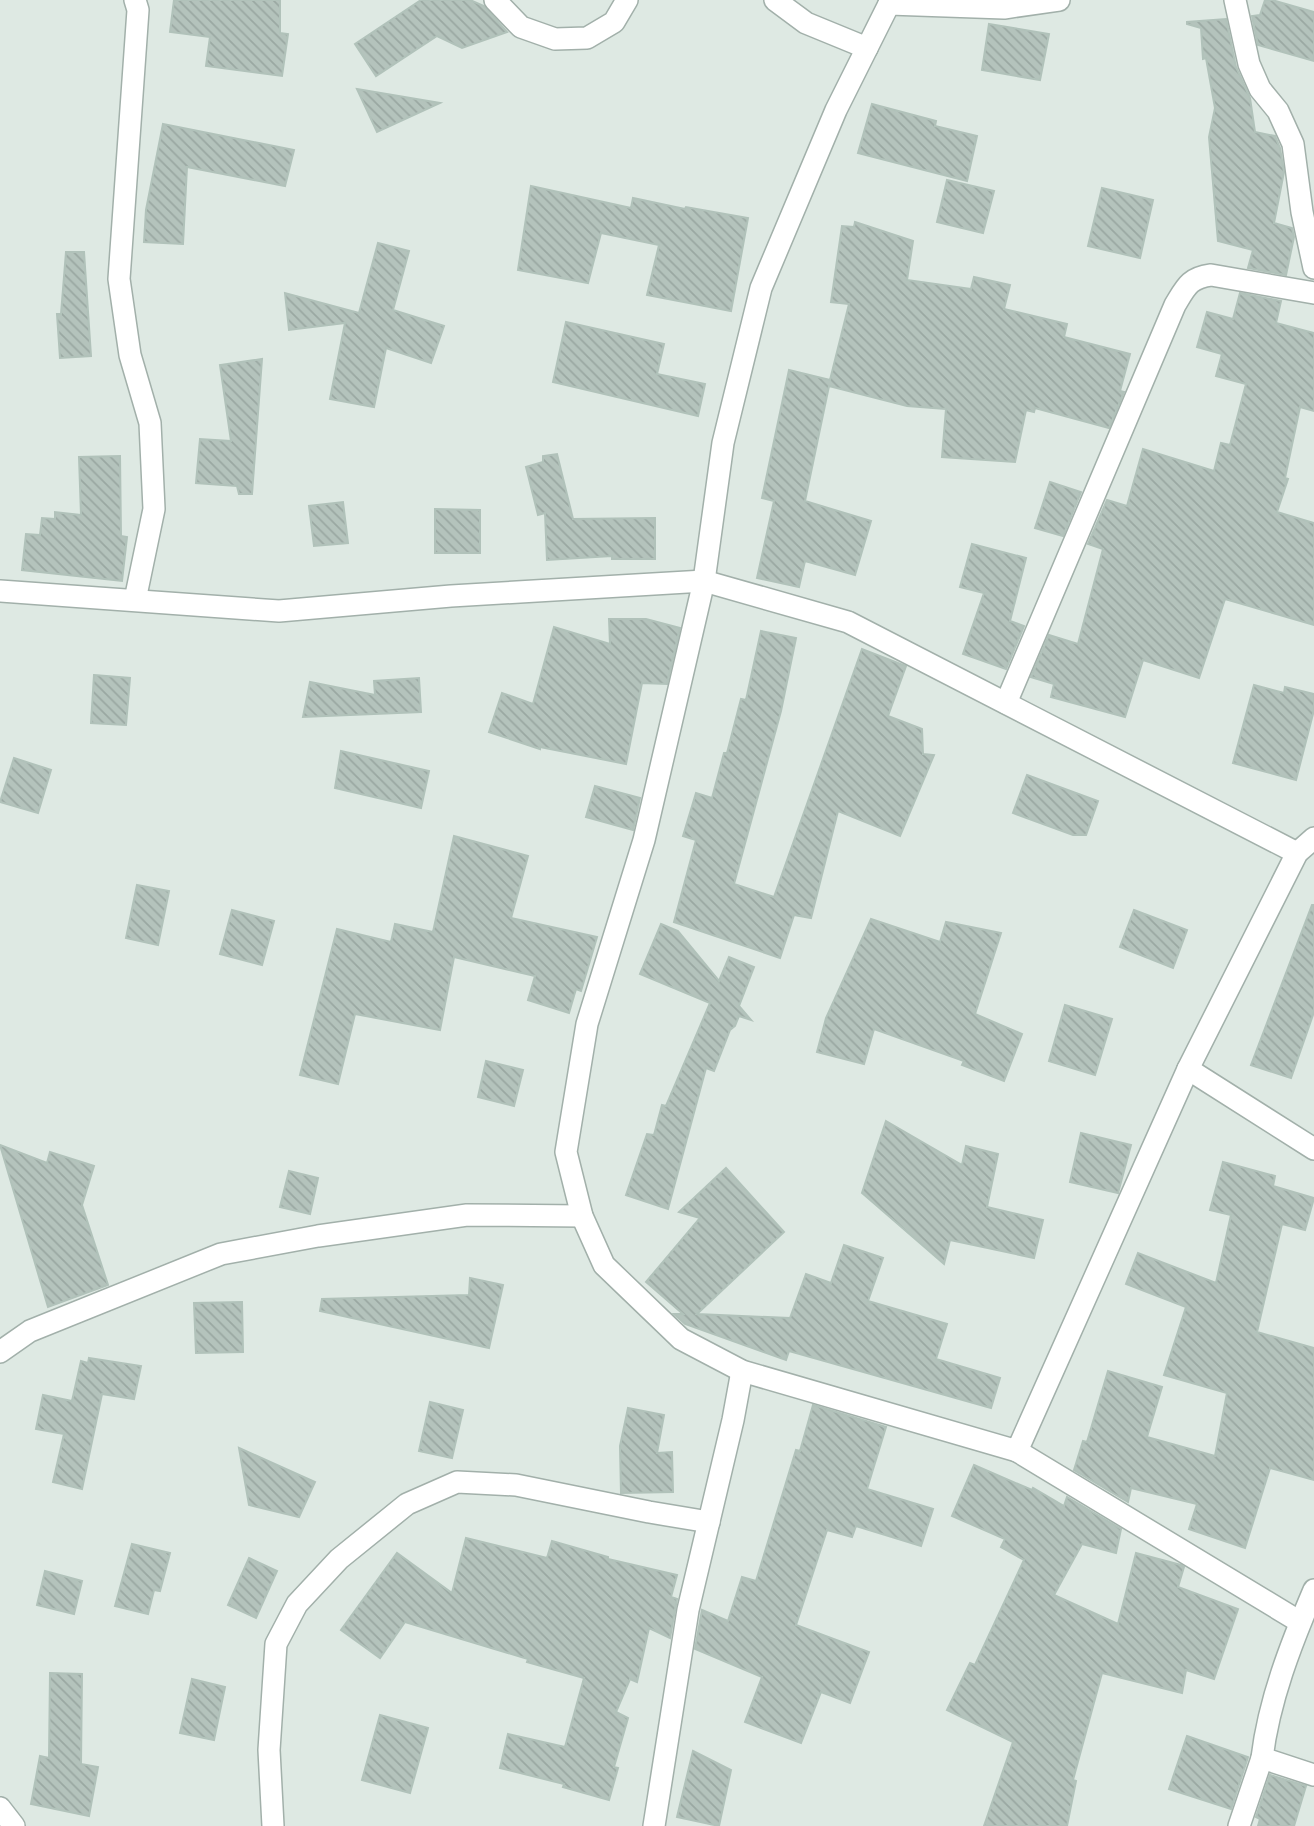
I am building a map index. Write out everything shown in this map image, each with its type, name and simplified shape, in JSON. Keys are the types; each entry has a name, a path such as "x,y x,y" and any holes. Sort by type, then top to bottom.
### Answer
{"street":[{"path":"135,0 138,10 119,279 130,355 150,423 154,509 135,600"},
{"path":"495,0 521,27 555,39 587,38 614,22 627,0"},
{"path":"775,0 806,23 867,48"},
{"path":"1059,0 1004,8 890,2 836,110 761,288 723,443 704,581 644,840 587,1024 566,1152 582,1216 604,1265 681,1339 742,1371 1017,1451 1300,1622"},
{"path":"1235,0 1249,64 1259,89 1278,111 1293,144 1302,212 1314,268"},
{"path":"1006,703 1175,305 1186,285 1198,277 1211,275 1314,293"},
{"path":"0,591 279,611 451,596 704,581 848,622 1297,853"},
{"path":"1017,1451 1188,1069 1297,853 1314,838"},
{"path":"1188,1069 1314,1149"},
{"path":"0,1352 30,1331 220,1254 318,1236 467,1214 582,1216"},
{"path":"654,1826 688,1609 742,1371"},
{"path":"273,1826 269,1750 276,1644 297,1604 339,1559 407,1504 457,1482 516,1485 709,1522"},
{"path":"1239,1826 1262,1758 1264,1737 1276,1693 1314,1590"},
{"path":"1262,1758 1314,1775"},
{"path":"0,1808 14,1826"}],"building":[{"path":"174,0 280,0 280,33 288,34 282,76 206,66 210,37 170,32"},
{"path":"421,0 470,0 484,6 507,32 462,48 437,36 376,76 355,44"},
{"path":"1265,0 1314,12 1314,61 1258,45 1252,16 1260,15"},
{"path":"1226,19 1236,67 1250,98 1255,132 1275,136 1280,148 1284,172 1274,223 1292,228 1294,237 1286,275 1248,268 1253,250 1218,241 1209,137 1215,108 1206,58 1203,59 1201,28 1187,22"},
{"path":"989,24 1049,34 1040,80 982,70"},
{"path":"357,89 440,103 377,132"},
{"path":"872,104 936,121 935,126 977,136 967,181 858,153"},
{"path":"163,124 294,150 285,186 187,167 183,244 144,242 146,210"},
{"path":"947,180 994,191 983,233 937,222"},
{"path":"531,186 631,208 633,198 748,218 731,311 647,295 659,245 601,233 588,283 518,270"},
{"path":"1102,188 1153,200 1140,258 1088,246"},
{"path":"855,222 913,241 907,280 971,289 974,277 1010,285 1004,309 1067,324 1064,337 1130,354 1120,391 1124,392 1109,428 1035,408 1034,412 1026,410 1015,462 942,457 946,409 907,406 829,386 805,501 871,521 855,575 805,561 799,587 757,578 774,501 762,498 789,370 830,380 849,304 831,302 842,226 854,227"},
{"path":"378,243 409,251 393,310 444,326 431,363 386,348 374,407 330,399 345,323 289,330 285,293 359,313"},
{"path":"66,252 84,252 91,356 60,358 57,314 61,314"},
{"path":"1240,293 1281,301 1276,323 1314,333 1314,411 1300,407 1285,478 1288,479 1277,512 1314,523 1314,625 1225,599 1199,678 1143,660 1125,717 1051,697 1054,684 1031,677 1049,635 1078,644 1103,549 1088,544 1107,500 1127,506 1143,449 1214,471 1221,443 1230,445 1246,384 1216,376 1222,354 1197,347 1207,312 1233,319"},
{"path":"566,322 664,344 657,374 705,384 698,416 553,382"},
{"path":"262,359 252,494 239,494 237,486 196,483 200,439 231,441 220,365"},
{"path":"557,454 573,519 655,518 655,559 612,559 612,556 547,560 545,513 538,515 526,467 543,462 543,456"},
{"path":"120,456 121,536 127,537 122,581 22,570 26,534 40,535 42,518 55,519 55,512 81,515 79,457"},
{"path":"1050,482 1081,492 1063,536 1035,528"},
{"path":"343,502 348,543 314,546 309,506"},
{"path":"435,509 480,510 480,553 435,553"},
{"path":"972,544 1026,558 1010,621 1024,626 1006,669 963,654 984,593 960,587"},
{"path":"609,619 646,619 680,628 667,684 642,683 626,764 540,749 489,732 502,693 533,704 554,627 610,644"},
{"path":"761,631 796,638 781,711 734,884 774,897 862,649 906,666 888,716 922,729 923,754 934,755 900,836 838,811 811,918 794,915 780,958 674,922 696,840 683,836 696,793 712,798 741,699 746,700"},
{"path":"94,675 130,678 126,725 91,723"},
{"path":"419,678 421,712 303,717 310,682 375,695 374,681"},
{"path":"1254,685 1284,693 1285,687 1314,694 1314,710 1296,780 1233,763"},
{"path":"341,751 429,771 421,808 335,788"},
{"path":"14,758 51,770 38,813 0,802"},
{"path":"1027,775 1098,801 1086,835 1073,835 1013,813"},
{"path":"595,786 640,798 633,830 586,817"},
{"path":"454,836 528,856 511,918 597,937 581,991 576,989 569,1013 528,1000 535,976 454,957 440,1030 355,1014 338,1084 300,1075 337,929 391,942 395,924 433,932"},
{"path":"137,885 169,891 158,945 126,938"},
{"path":"1312,905 1314,1012 1291,1078 1251,1065"},
{"path":"232,910 274,921 262,965 220,954"},
{"path":"1134,910 1187,930 1173,968 1120,947"},
{"path":"871,919 940,942 946,922 1001,933 975,1014 1022,1034 1004,1081 962,1065 964,1061 874,1029 864,1064 817,1052 826,1018"},
{"path":"661,924 678,931 719,981 729,957 754,967 739,1006 751,1020 739,1016 730,1030 714,1071 706,1068 668,1209 626,1195 647,1134 654,1135 662,1105 666,1106 710,1003 640,974"},
{"path":"1065,1005 1112,1019 1095,1075 1049,1061"},
{"path":"486,1061 523,1070 514,1106 478,1097"},
{"path":"886,1121 962,1165 966,1146 998,1154 987,1207 1043,1220 1034,1258 950,1240 944,1264 862,1193"},
{"path":"1081,1133 1131,1145 1118,1193 1070,1182"},
{"path":"0,1145 47,1163 50,1152 94,1166 82,1205 108,1285 48,1307"},
{"path":"1223,1162 1275,1176 1273,1186 1314,1198 1305,1230 1282,1224 1257,1332 1314,1348 1314,1480 1270,1468 1245,1548 1189,1529 1197,1504 1131,1488 1128,1502 1074,1470 1083,1441 1087,1442 1108,1371 1162,1387 1147,1437 1215,1456 1227,1393 1164,1375 1186,1307 1126,1284 1138,1253 1216,1283 1231,1215 1210,1210"},
{"path":"726,1168 784,1232 697,1314 790,1318 806,1274 831,1283 844,1245 883,1258 868,1301 947,1324 936,1359 1000,1378 991,1408 789,1351 786,1360 685,1324 674,1314 683,1314 646,1282 700,1218 679,1212"},
{"path":"289,1171 318,1178 310,1214 280,1207"},
{"path":"470,1278 503,1285 489,1348 320,1311 322,1299 469,1295"},
{"path":"242,1302 243,1352 196,1353 194,1303"},
{"path":"89,1358 141,1366 134,1399 102,1394 82,1489 53,1482 64,1434 36,1429 43,1395 72,1401 81,1361 88,1363"},
{"path":"430,1402 463,1410 452,1458 419,1451"},
{"path":"813,1405 886,1427 867,1489 933,1509 921,1546 856,1526 852,1537 827,1530 796,1625 869,1652 850,1703 821,1692 801,1743 745,1722 762,1677 695,1649 702,1610 728,1621 742,1577 756,1581 796,1450 800,1451"},
{"path":"628,1408 664,1415 657,1453 672,1452 673,1492 621,1493 620,1446"},
{"path":"239,1448 315,1482 299,1517 249,1505"},
{"path":"974,1465 1032,1490 1033,1488 1064,1506 1067,1497 1121,1529 1116,1553 1082,1544 1054,1595 1118,1624 1136,1553 1181,1565 1184,1567 1178,1587 1238,1609 1214,1679 1186,1670 1182,1693 1102,1673 1073,1780 1076,1781 1067,1826 984,1826 1013,1742 947,1710 970,1663 975,1665 1024,1560 1001,1547 1005,1539 952,1516"},
{"path":"466,1538 547,1558 552,1541 608,1559 677,1575 671,1597 677,1599 670,1638 649,1628 637,1682 630,1679 616,1712 628,1718 614,1767 618,1768 609,1800 563,1787 564,1784 500,1768 508,1734 565,1747 584,1678 405,1622 380,1658 341,1630 397,1553 452,1593"},
{"path":"132,1544 170,1553 160,1591 154,1590 148,1614 115,1606"},
{"path":"249,1558 277,1571 256,1618 228,1605"},
{"path":"45,1571 82,1581 74,1614 37,1605"},
{"path":"50,1673 82,1674 81,1764 98,1767 89,1816 31,1804 40,1756 49,1758"},
{"path":"192,1679 225,1687 214,1740 180,1733"},
{"path":"380,1715 428,1728 410,1793 362,1780"},
{"path":"1187,1736 1248,1757 1231,1809 1169,1789"},
{"path":"693,1751 731,1770 719,1826 677,1817"},
{"path":"1270,1775 1306,1786 1294,1826 1258,1826 1260,1819 1256,1817"}]}
